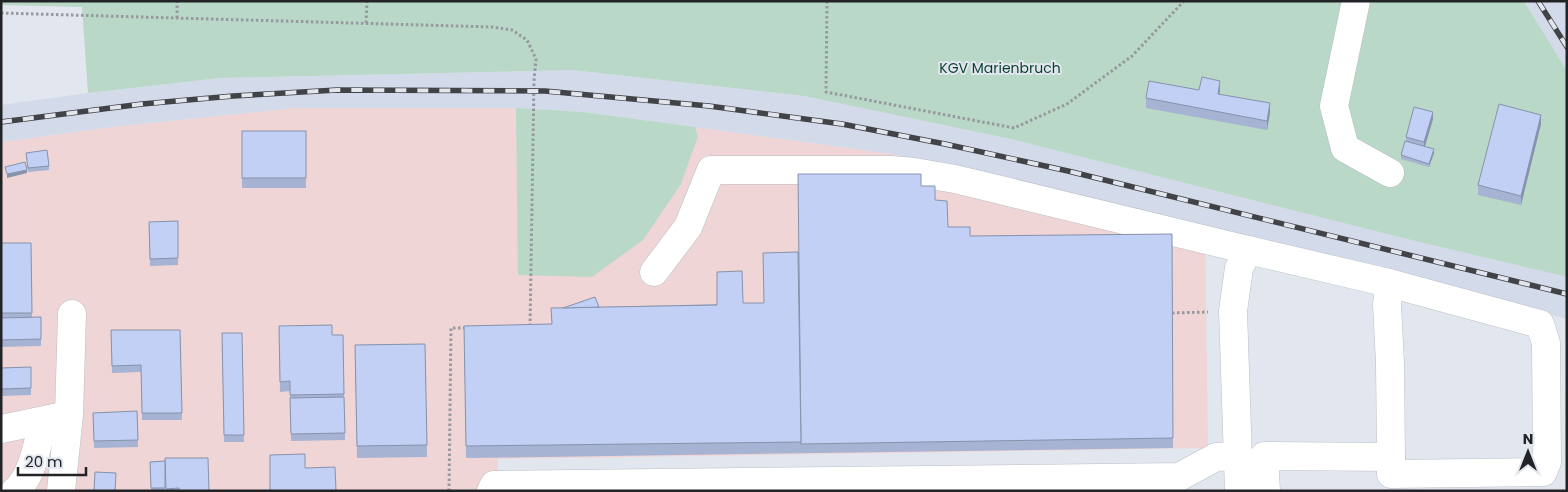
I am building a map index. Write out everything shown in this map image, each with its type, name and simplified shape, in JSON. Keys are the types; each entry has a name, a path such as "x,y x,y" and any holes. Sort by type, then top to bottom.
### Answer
{"street":[{"path":"1356,1 1334,106 1345,148 1390,173"},
{"path":"654,272 688,227 711,170 891,170 955,179 1389,283 1540,324 1546,343 1547,462 1543,472 1391,474 1390,363 1387,305 1389,283"},
{"path":"1248,250 1239,268 1233,311 1251,456 1266,491"},
{"path":"61,491 69,415 72,314"},
{"path":"1,429 69,415"},
{"path":"15,491 30,472 42,421"},
{"path":"1239,491 1251,456"},
{"path":"492,488 1179,477 1216,457 1391,457"}],"path":[{"path":"177,1 177,18"},
{"path":"366,23 367,1"},
{"path":"827,1 826,92 1014,128 1067,104 1132,56 1184,1"},
{"path":"1,13 492,27 512,30 527,40 536,59 534,81 530,327"},
{"path":"1172,313 1233,311"},
{"path":"449,491 451,328 470,328"}],"shaded area":[{"path":"1524,1 1567,1 1567,71"},
{"path":"572,70 804,96 1011,139 1407,239 1567,277 1567,319 1205,227 893,154 583,112 516,108 294,108 111,127 1,142 1,105 88,93 220,78"},
{"path":"294,108 516,108 519,276 698,136 695,127 893,154 1205,227 1208,448 498,459 498,491 1,491 1,142 111,127"}],"green space":[{"name":"KGV Marienbruch","path":"1,1 1524,1 1567,71 1567,277 1407,239 1011,139 804,96 572,70 220,78 88,93 82,7 1,5"},
{"path":"516,108 583,112 695,127 698,136 681,184 643,240 592,277 518,275"}],"building":[{"path":"1202,77 1220,81 1218,94 1270,103 1267,121 1146,98 1149,81 1199,90"},
{"path":"1499,104 1541,115 1521,196 1478,185"},
{"path":"1414,107 1433,112 1424,142 1406,137"},
{"path":"242,131 306,131 306,178 242,178"},
{"path":"1405,141 1434,149 1429,164 1401,155"},
{"path":"47,150 49,166 28,168 26,153"},
{"path":"25,162 27,170 7,174 5,167"},
{"path":"798,174 921,174 921,186 935,186 935,200 947,201 948,227 970,227 970,236 1172,234 1173,438 801,444"},
{"path":"178,221 178,258 150,259 149,222"},
{"path":"1,243 31,243 32,313 1,313"},
{"path":"798,252 801,442 466,446 464,326 552,324 551,308 717,305 717,272 742,271 743,303 764,303 763,253"},
{"path":"595,297 599,307 563,308"},
{"path":"41,317 41,339 1,340 1,318"},
{"path":"332,325 332,335 343,335 344,394 290,395 290,381 280,382 279,326"},
{"path":"111,330 180,330 182,413 142,413 141,365 112,366"},
{"path":"222,333 242,333 244,435 224,435"},
{"path":"425,344 427,445 357,446 355,345"},
{"path":"31,367 31,388 1,389 1,368"},
{"path":"344,397 345,433 291,434 290,398"},
{"path":"137,411 138,440 94,441 93,413"},
{"path":"305,454 305,468 335,467 336,491 270,491 270,455"},
{"path":"165,458 208,458 209,491 179,491 179,488 166,489"},
{"path":"165,461 165,488 151,488 150,462"},
{"path":"95,472 116,473 115,491 94,491"}],"railway":[{"path":"1538,1 1567,47"},
{"path":"1,122 142,104 337,90 545,91 709,106 842,124 945,144 1068,171 1567,294"}]}
